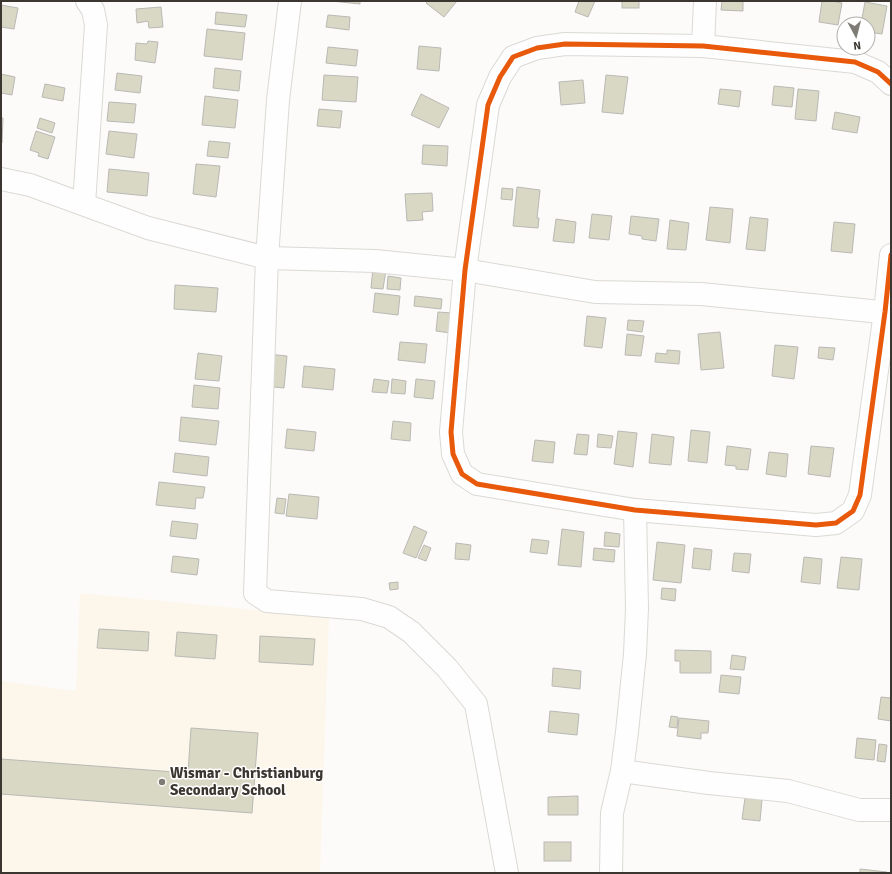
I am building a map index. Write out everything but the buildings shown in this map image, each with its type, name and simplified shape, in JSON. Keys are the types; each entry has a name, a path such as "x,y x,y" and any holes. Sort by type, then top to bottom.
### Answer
{"street":[{"path":"84,204 96,26 93,10 87,1"},
{"path":"290,1 278,100 267,258 255,593 267,601 362,609 389,617 411,632 447,668 476,704 507,873"},
{"path":"703,46 705,1"},
{"path":"891,84 878,72 855,62 703,46 565,44 538,48 513,57 500,77 488,105 465,270 451,432 453,454 462,474 477,484 636,510 816,525 836,523 853,511 860,495 888,313 891,255"},
{"path":"1,179 30,185 148,228 267,258 375,261 465,270 595,292 701,294 888,313"},
{"path":"611,873 612,814 622,771 635,654 637,608 636,510"},
{"path":"622,771 709,783 788,791 859,810 891,810"}],"shaded area":[{"name":"Wismar - Christianburg Secondary School","path":"80,593 329,617 320,873 1,873 1,681 76,691"}],"cycle path":[{"path":"891,84 878,72 855,62 703,46 565,44 537,48 513,57 500,77 488,105 465,270 451,432 453,454 462,474 477,484 635,510 816,525 836,523 853,511 860,495 885,312 891,255"}],"place":[{"name":"Wismar - Christianburg Secondary School","path":"162,782"}]}
